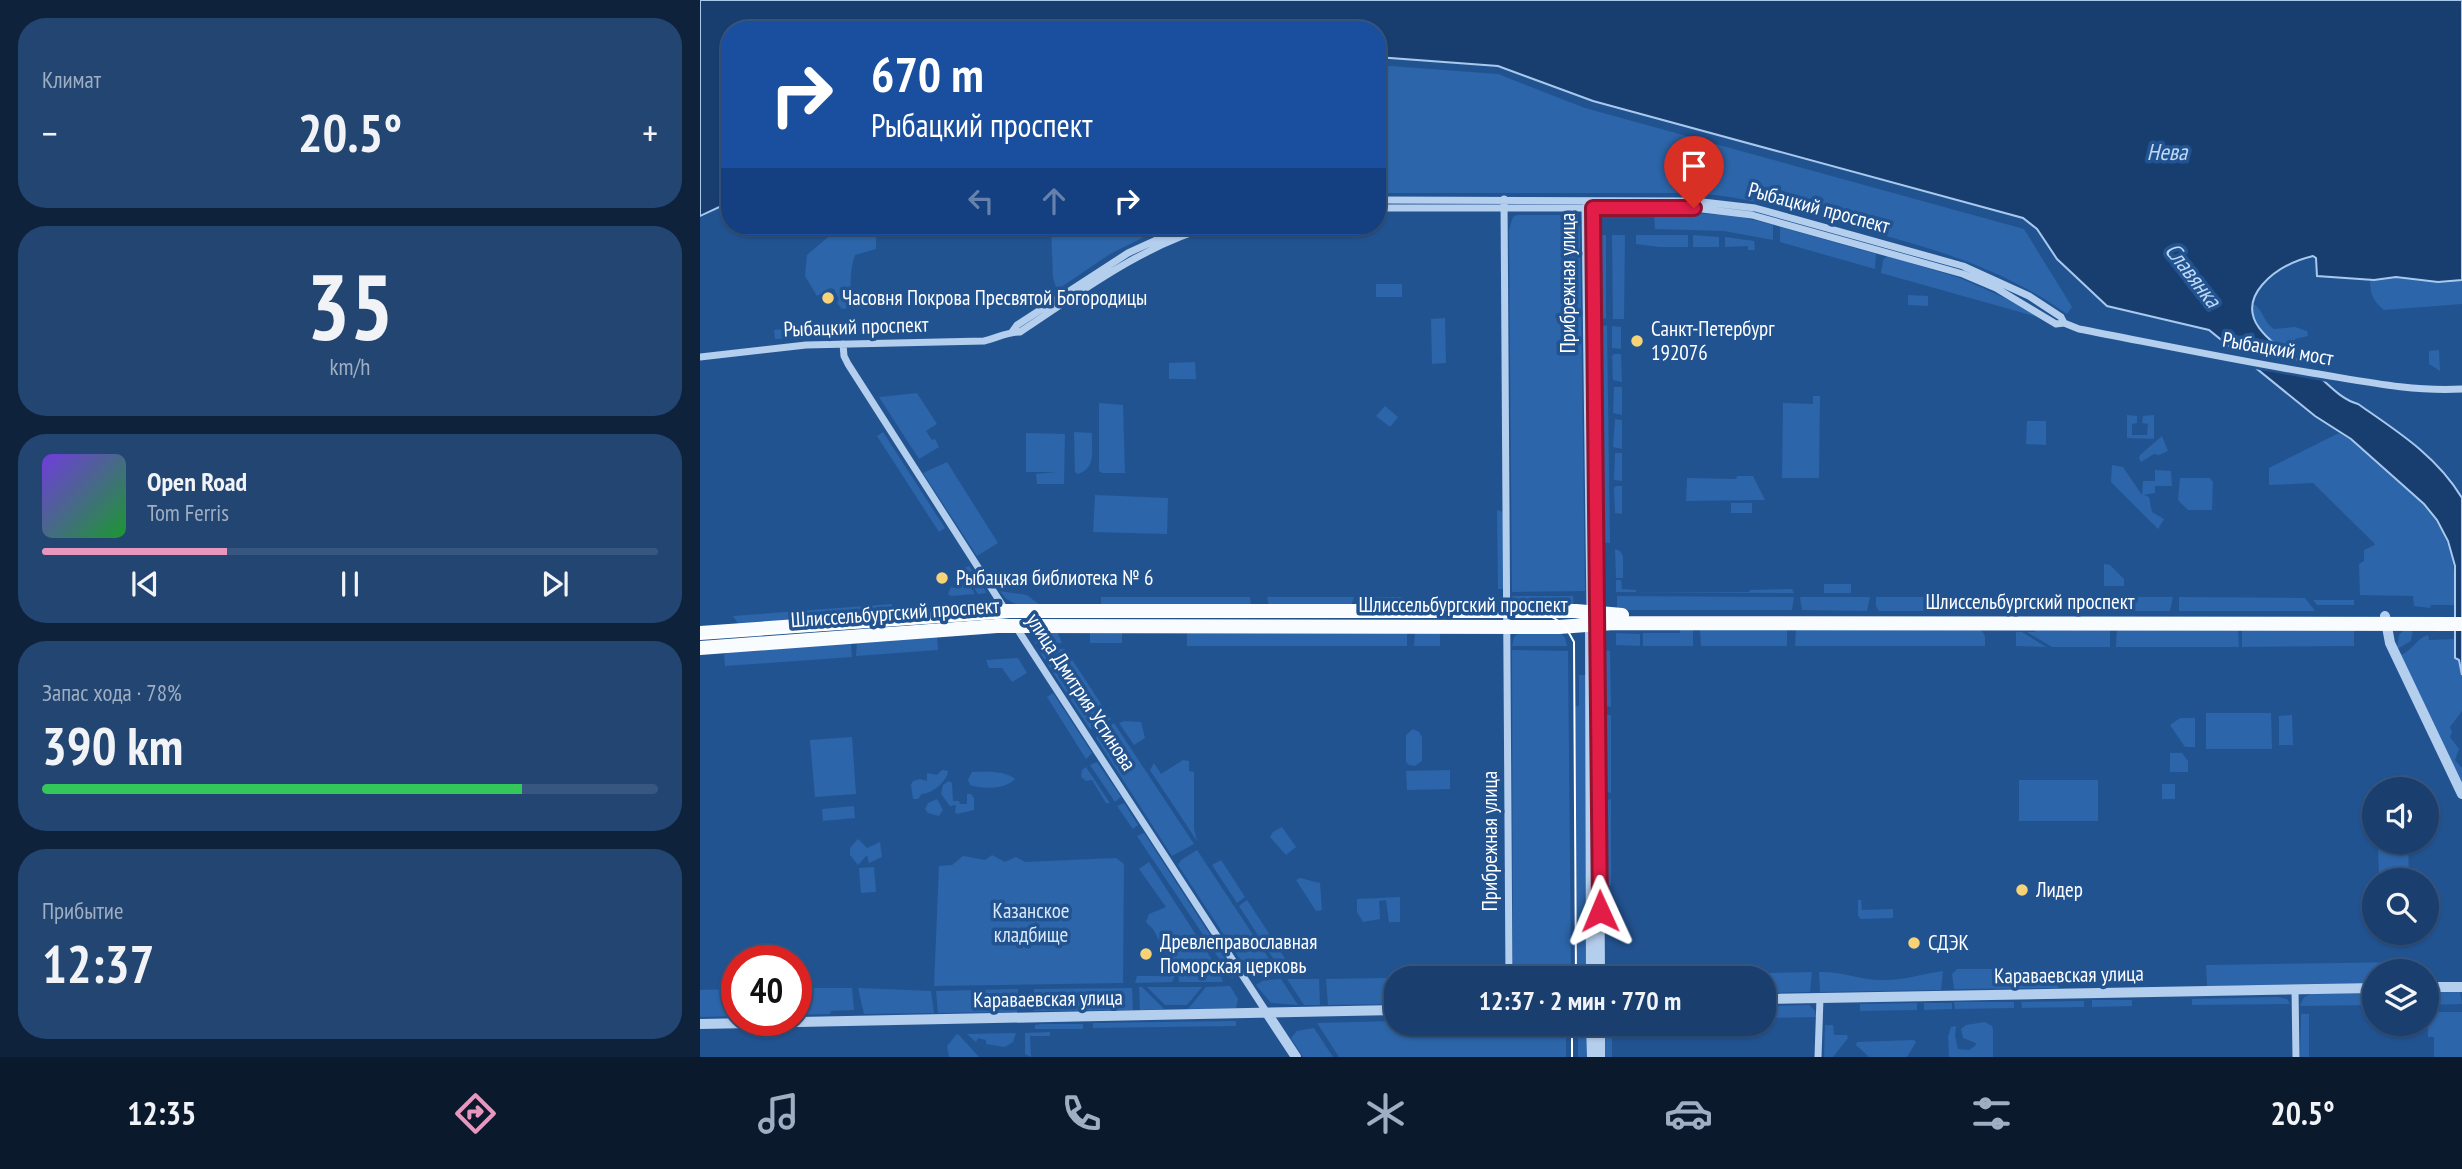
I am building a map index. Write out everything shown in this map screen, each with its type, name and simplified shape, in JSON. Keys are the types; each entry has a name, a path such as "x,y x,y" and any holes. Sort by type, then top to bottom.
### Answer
{"main road":[{"name":"Шлиссельбургский проспект","path":"700,633 1006,611 1508,611 1594,619"},
{"path":"2436,620 2462,616"},
{"name":"Шлиссельбургский проспект","path":"700,648 1016,626 1508,626 1594,619 2436,620"},
{"path":"2436,620 2462,624"}],"street":[{"name":"Рыбацкий проспект","path":"1386,200 1589,208 1694,208 1752,215 1962,274 2016,299 2056,324 2064,323 2079,329 2199,354"},
{"name":"Рыбацкий проспект","path":"1386,208 1589,200 1726,203 1780,214 1963,266 2029,296 2061,317 2064,323"},
{"name":"Прибрежная улица","path":"1589,200 1600,966"},
{"name":"Прибрежная улица","path":"1504,204 1509,966"},
{"name":"Рыбацкий проспект","path":"700,357 771,348 984,341 1020,332 1128,253 1167,235"},
{"name":"Рыбацкий проспект","path":"1059,302 1144,253 1185,235"},
{"name":"улица Дмитрия Устинова","path":"843,344 848,364 1296,1057"},
{"name":"Рыбацкий мост","path":"2199,354 2432,390 2462,389"},
{"name":"Прибрежная улица","path":"1591,966 1594,619"},
{"path":"2385,620 2390,643 2462,794"},
{"path":"2439,987 2462,987"},
{"name":"Караваевская улица","path":"1776,999 2362,988"},
{"path":"2295,989 2296,1057"},
{"path":"1818,1057 1820,998"},
{"name":"Караваевская улица","path":"700,1024 1384,1010"},
{"path":"1591,1036 1592,1057"},
{"path":"1600,1036 1600,1057"}],"green space":[{"path":"1386,66 1498,74 1585,108 2024,229 2072,307 2067,314 1986,269 1901,240 1787,209 1695,193 1386,193"},
{"path":"1654,212 1714,214 1759,221 1773,225 1773,240 1724,231 1655,229"},
{"path":"1574,215 1580,226 1585,591 1512,592 1509,230 1513,217"},
{"path":"1780,227 1876,254 1875,269 1780,242"},
{"path":"830,235 876,235 876,249 855,255 848,308 842,309 837,303 839,299 834,289 830,288 817,296 805,276 807,255"},
{"path":"1051,235 1148,235 1110,254 1057,290 1053,278"},
{"path":"1598,235 1606,235 1606,319 1599,318"},
{"path":"1612,235 1625,235 1624,319 1613,319"},
{"path":"1636,235 1688,235 1688,247 1636,244"},
{"path":"1693,235 1719,237 1719,247 1693,247"},
{"path":"1725,237 1754,241 1755,250 1748,250 1748,246 1725,247"},
{"path":"1887,256 1960,278 2005,298 2038,317 1881,273 1883,260"},
{"path":"2396,277 2438,282 2462,280 2462,304 2384,310 2373,297 2370,280"},
{"path":"1376,284 1402,284 1402,297 1376,297"},
{"path":"1908,295 1928,296 1928,306 1908,305"},
{"path":"2251,305 2258,308 2274,329 2295,327 2307,331 2308,336 2295,339 2294,349 2297,354 2282,349 2267,336 2256,321"},
{"path":"1445,318 1446,363 1432,364 1431,319"},
{"path":"1607,325 1610,543 1602,542 1600,327"},
{"path":"868,326 878,329 876,332 812,336 813,333"},
{"path":"1612,326 1621,327 1621,349 1612,348"},
{"path":"796,328 797,338 775,339 774,330"},
{"path":"2439,350 2440,371 2429,364 2429,351"},
{"path":"1614,354 1621,354 1622,382 1613,380"},
{"path":"1195,362 1196,379 1169,379 1169,363"},
{"path":"1614,387 1622,387 1622,415 1613,413"},
{"path":"917,393 937,424 926,431 939,447 919,459 879,397"},
{"path":"1813,396 1820,396 1819,478 1782,478 1783,403 1813,404"},
{"path":"1099,403 1123,405 1125,473 1099,471"},
{"path":"1385,406 1398,417 1390,427 1376,416"},
{"path":"2127,415 2137,416 2137,423 2132,424 2132,435 2147,435 2148,424 2142,423 2143,416 2154,415 2154,439 2127,438"},
{"path":"1615,419 1622,420 1622,449 1613,447"},
{"path":"2027,421 2046,421 2046,445 2026,444"},
{"path":"883,432 945,528 939,532 877,436"},
{"path":"1074,432 1092,433 1091,463 1078,474 1075,472"},
{"path":"1026,433 1065,434 1064,484 1037,484 1036,474 1056,472 1026,472"},
{"path":"2339,433 2391,473 2433,517 2442,531 2453,563 2456,605 2431,605 2430,608 2414,606 2413,596 2360,595 2359,564 2364,561 2364,550 2375,545 2374,543 2313,483 2269,485 2269,468"},
{"path":"2162,436 2168,451 2154,454 2141,462 2140,455"},
{"path":"1615,453 1622,453 1622,481 1614,480"},
{"path":"947,462 998,543 977,556 923,473"},
{"path":"2112,465 2123,467 2142,495 2143,481 2155,481 2155,470 2171,471 2172,486 2155,486 2155,493 2144,495 2149,497 2152,512 2164,519 2158,529 2111,482"},
{"path":"1737,476 1753,476 1765,500 1686,501 1687,478 1736,479"},
{"path":"2180,478 2210,478 2213,482 2212,510 2188,510 2178,500"},
{"path":"1616,486 1622,486 1622,514 1615,513"},
{"path":"1095,495 1168,498 1167,534 1093,532"},
{"path":"1731,503 1752,503 1752,513 1731,513"},
{"path":"1497,510 1503,512 1503,589 1498,589"},
{"path":"1615,549 1623,556 1623,578 1616,578"},
{"path":"2104,564 2110,565 2124,579 2124,586 2104,586"},
{"path":"969,566 986,593 978,594 962,569"},
{"path":"960,570 975,594 948,594 951,587 955,588 957,583 954,581"},
{"path":"1616,580 1621,580 1622,589 1636,592 1749,592 1792,589 1794,593 1616,592"},
{"path":"1824,584 1851,584 1851,593 1824,593"},
{"path":"1000,591 1027,595 1041,606 1013,603"},
{"path":"1512,596 1573,596 1574,606 1519,606 1515,604"},
{"path":"1617,596 1794,597 1792,610 1617,610"},
{"path":"1101,597 1250,597 1251,606 1101,606"},
{"path":"1267,597 1354,597 1351,606 1269,606"},
{"path":"1359,597 1402,597 1399,606 1363,606"},
{"path":"1800,597 1870,597 1867,611 1802,610"},
{"path":"1876,597 1965,597 1964,611 1879,611"},
{"path":"1972,597 2010,597 2010,608 1973,611"},
{"path":"2015,597 2173,597 2170,611 2016,611"},
{"path":"2179,597 2305,598 2315,611 2179,611"},
{"path":"2313,600 2354,600 2354,605 2317,605"},
{"path":"892,604 892,614 739,625 733,616"},
{"path":"1693,627 1693,646 1643,646 1643,633 1680,633 1680,628"},
{"path":"1787,628 1787,646 1701,646 1700,630"},
{"path":"1796,628 1980,628 1985,636 1985,646 1795,646"},
{"path":"2035,628 2110,628 2110,647 2052,647 2027,632 2035,632"},
{"path":"2117,628 2238,628 2239,647 2116,647"},
{"path":"2413,628 2411,641 2397,649 2399,635"},
{"path":"2354,629 2354,646 2242,647 2242,630"},
{"path":"1057,631 1062,643 1035,644 1035,637 1040,632"},
{"path":"1187,631 1407,631 1407,646 1187,646"},
{"path":"1415,631 1440,631 1440,646 1414,646"},
{"path":"1122,632 1122,643 1090,643 1090,633"},
{"path":"1520,632 1560,632 1567,646 1512,646 1514,637"},
{"path":"2016,632 2022,632 2046,647 2016,646"},
{"path":"1616,633 1640,634 1640,646 1616,645"},
{"path":"937,635 938,650 856,656 857,641"},
{"path":"2428,635 2429,640 2455,639 2455,658 2459,660 2462,675 2462,711 2450,727 2450,737 2459,749 2455,760 2462,768 2462,783 2401,655"},
{"path":"851,643 852,657 725,666 724,655 729,651"},
{"path":"1037,648 1065,649 1111,719 1095,729 1090,729"},
{"path":"1512,650 1568,651 1571,966 1513,966"},
{"path":"1604,650 1610,651 1611,707 1603,705"},
{"path":"1018,658 1027,673 1012,682 1002,668 989,668 986,660"},
{"path":"1579,675 1586,675 1587,966 1577,966 1575,706 1579,706"},
{"path":"1053,693 1092,753 1086,759 1047,697"},
{"path":"2206,713 2271,713 2272,749 2206,749"},
{"path":"1611,715 1611,793 1604,791 1603,717"},
{"path":"2292,715 2293,745 2279,745 2279,716"},
{"path":"2180,718 2195,718 2195,747 2185,747 2170,725"},
{"path":"1141,722 1145,738 1134,745 1119,723"},
{"path":"1114,723 1194,844 1172,856 1096,738"},
{"path":"1413,729 1422,737 1422,761 1415,766 1406,762 1406,735"},
{"path":"852,737 856,794 815,797 810,740"},
{"path":"2170,753 2182,753 2188,761 2188,772 2170,772"},
{"path":"1183,760 1189,761 1189,771 1194,772 1194,829 1197,841 1150,770 1154,763 1161,774"},
{"path":"1097,762 1121,797 1115,802 1090,765"},
{"path":"1086,767 1110,803 1106,803 1092,780 1086,781 1081,777 1082,770"},
{"path":"942,770 948,771 938,787 922,794 918,799 913,799 913,781 927,781 927,773 937,775"},
{"path":"1450,770 1450,789 1407,790 1406,771"},
{"path":"972,772 1000,773 1015,779 1000,787 981,787 970,785 968,780"},
{"path":"2019,780 2098,780 2098,821 2019,821"},
{"path":"949,781 952,783 953,801 967,804 967,794 971,794 974,798 974,810 957,814 955,812 956,805 950,806 941,794 943,785"},
{"path":"2162,784 2175,784 2175,799 2162,799"},
{"path":"937,799 943,810 939,816 928,813 925,809 928,803"},
{"path":"1611,799 1611,885 1604,887 1604,801"},
{"path":"1124,803 1138,825 1133,829 1117,806"},
{"path":"854,806 855,818 823,821 822,809"},
{"path":"1282,827 1296,847 1286,855 1270,837"},
{"path":"1144,833 1236,975 1232,978 1137,836"},
{"path":"858,839 867,848 880,842 882,857 869,863 867,855 858,865 850,855 850,848"},
{"path":"1197,850 1275,968 1275,975 1251,976 1178,865"},
{"path":"2378,854 2408,854 2409,868 2379,868"},
{"name":"Казанское кладбище","path":"992,855 1005,862 1016,857 1025,862 1116,858 1124,864 1123,983 934,986 939,866 952,865 963,856 985,860"},
{"path":"1221,860 1245,897 1237,903 1212,865"},
{"path":"1149,862 1218,969 1223,982 1179,982 1178,970 1173,967 1153,929 1146,922 1149,914 1166,907 1139,869"},
{"path":"874,867 876,892 861,893 859,868"},
{"path":"1300,878 1320,883 1322,910 1316,911 1296,880"},
{"path":"1400,897 1400,922 1389,922 1386,900 1379,901 1380,919 1363,922 1357,912 1357,899"},
{"path":"1247,900 1272,938 1263,943 1239,906"},
{"path":"1858,900 1861,900 1862,910 1893,909 1893,918 1861,919 1858,916"},
{"path":"1273,940 1286,960 1278,966 1265,946"},
{"path":"2362,963 2362,983 2207,986 2206,965"},
{"path":"1957,969 2058,969 2058,988 1954,989 1952,974"},
{"path":"1943,971 1941,990 1820,992 1819,972 1889,980"},
{"path":"1812,972 1810,992 1776,993 1776,973"},
{"path":"1172,973 1175,976 1172,982 1135,983 1137,976 1167,976"},
{"path":"1384,978 1384,1004 1328,1005 1326,979"},
{"path":"1281,979 1298,1005 1271,1003 1256,985 1264,980"},
{"path":"1287,979 1319,979 1320,1005 1304,1005"},
{"path":"1230,986 1238,999 1236,1008 1188,1009 1206,987"},
{"path":"1139,987 1142,987 1164,1009 1140,1010"},
{"path":"1147,987 1202,987 1187,1005 1165,1005"},
{"path":"812,988 852,988 854,1010 831,1011 830,1014 812,1015"},
{"path":"858,988 931,991 934,1013 864,1014"},
{"path":"1132,988 1133,1010 1034,1011 1034,989"},
{"path":"721,989 721,1016 700,1017 700,990"},
{"path":"1018,989 1017,1012 938,1013 936,991"},
{"path":"2439,992 2460,992 2462,1004 2439,1005"},
{"path":"2362,993 2362,1005 2300,1006 2304,997 2311,994"},
{"path":"2192,999 2287,999 2290,1004 2192,1005"},
{"path":"2092,1000 2132,1000 2132,1006 2092,1007"},
{"path":"2084,1001 2084,1007 2022,1008 2021,1002"},
{"path":"1954,1002 2014,1002 2014,1008 1955,1009"},
{"path":"1917,1003 1917,1010 1860,1011 1860,1004"},
{"path":"1924,1003 1952,1003 1952,1009 1924,1010"},
{"path":"1809,1005 1815,1011 1816,1017 1776,1018 1776,1006"},
{"path":"2439,1012 2462,1012 2462,1057 2434,1057 2434,1037 2428,1037 2439,1036"},
{"path":"2362,1013 2309,1014 2309,1057 2300,1057 2301,1014"},
{"path":"1236,1021 1236,1026 1093,1028 1093,1023"},
{"path":"1384,1021 1384,1036 1566,1036 1566,1057 1339,1057 1317,1023"},
{"path":"1985,1022 1993,1029 1993,1057 1949,1057 1948,1037 1951,1027 1956,1026 1958,1049 1969,1050 1976,1043 1963,1038 1961,1029 1966,1025"},
{"path":"1083,1024 1083,1029 1035,1029 1035,1025"},
{"path":"1825,1025 1833,1025 1834,1035 1847,1035 1848,1038 1833,1057 1824,1057"},
{"path":"1314,1028 1333,1057 1303,1057 1291,1038 1297,1031"},
{"path":"1050,1032 1050,1036 1030,1036 1031,1057 1025,1054 1025,1033"},
{"path":"1016,1033 1013,1042 1005,1047 986,1044 986,1040 978,1038 976,1042 967,1034"},
{"path":"957,1034 979,1057 949,1057 947,1046"},
{"path":"1578,1036 1587,1036 1587,1057 1578,1057"},
{"path":"1605,1036 1612,1036 1612,1057 1604,1057"},
{"path":"1857,1042 1916,1042 1907,1057 1869,1057 1856,1045"}],"water":[{"name":"Нева","path":"700,0 2462,0 2462,280 2438,282 2396,277 2374,280 2317,276 2316,258 2313,256 2285,266 2267,279 2254,299 2252,311 2256,323 2275,344 2339,394 2358,404 2415,445 2441,469 2462,498 2462,675 2459,660 2455,658 2455,566 2448,541 2437,520 2424,504 2351,439 2315,416 2209,330 2107,306 2057,259 2037,229 2023,218 1593,101 1498,66 1386,58 1386,21 721,21 721,206 700,216"}],"pier":[{"path":"2228,349 2308,363 2333,383 2249,368"}],"tram line":[{"path":"700,638 1010,617 1552,617 1564,624 1574,642 1576,966"},
{"path":"1572,1036 1572,1057"}],"place":[{"name":"Часовня Покрова Пресвятой Богородицы","path":"828,298"},
{"name":"Санкт-Петербург 192076","path":"1637,341"},
{"name":"Рыбацкая библиотека № 6","path":"942,578"},
{"name":"Лидер","path":"2022,890"},
{"name":"СДЭК","path":"1914,943"},
{"name":"Древлеправославная Поморская церковь","path":"1146,954"}],"route":[{"path":"1600,911 1593,208 1694,208"}],"water label":[{"name":"Славянка","path":"2193,275"}]}
